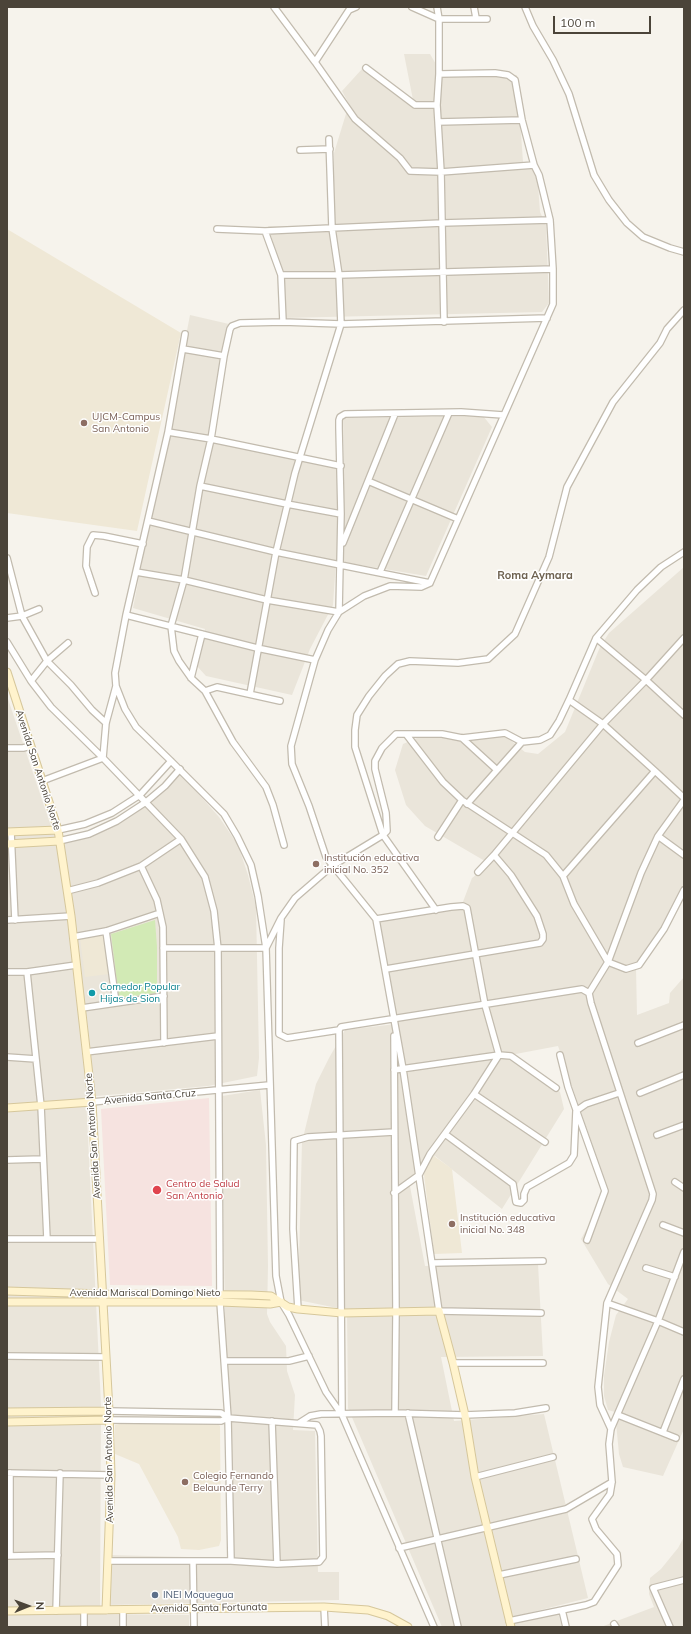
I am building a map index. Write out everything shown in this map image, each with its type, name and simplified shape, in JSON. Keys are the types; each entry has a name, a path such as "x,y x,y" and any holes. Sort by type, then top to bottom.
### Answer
{"street":[{"path":"274,7 316,62 355,119 400,158 410,171 441,172 534,165"},
{"path":"343,7 349,10"},
{"path":"316,62 349,10 356,7"},
{"path":"412,7 439,19 487,19"},
{"path":"437,7 439,19 438,122 441,172 444,322"},
{"path":"474,7 476,18"},
{"path":"525,7 533,26 569,94 594,175 609,200 627,223 643,237 684,252"},
{"path":"366,68 415,105 438,105"},
{"path":"439,74 488,73 508,75 515,80 522,120 534,165 539,175 550,220 553,269 553,304 430,583 421,587 390,586 377,590 364,596 339,612 328,630 315,660 291,746 292,764 310,806 326,857 376,919 403,1069 439,1311 453,1362 465,1415 475,1477 488,1526 510,1624 594,1602 618,1566 617,1554 596,1529 592,1519 610,1494 612,1482 609,1444 611,1429 658,1321 684,1252"},
{"path":"438,122 522,120"},
{"path":"250,694 257,648 287,504 299,457 341,324 339,276 332,228 329,139"},
{"path":"300,150 330,149"},
{"path":"217,229 265,231 550,220"},
{"path":"265,231 281,275 283,322"},
{"path":"281,275 339,276 553,269"},
{"path":"436,910 382,835 355,747 355,730 358,715 368,696 385,676 398,664 410,661 458,663 488,659 514,634 549,557 567,486 612,402 660,343 667,330 684,310"},
{"path":"284,845 273,805 266,788 233,742 205,691 191,678 179,661 174,651 171,626 184,580 200,486 211,439 224,356 230,329 232,326 240,323 283,322 341,324 547,318"},
{"path":"185,334 168,432 126,615 115,673 116,686 125,709 136,727 224,814 251,865 258,896 266,948 276,1276 281,1302 326,1392 342,1415 434,1627"},
{"path":"183,348 224,356"},
{"path":"339,612 341,466 338,428 340,417 345,414 449,413 503,415"},
{"path":"380,572 413,499 449,413"},
{"path":"341,547 395,414"},
{"path":"168,432 211,439 341,466"},
{"path":"368,481 458,519"},
{"path":"200,486 341,514"},
{"path":"148,521 276,552 430,583"},
{"path":"95,593 86,566 87,547 93,535 143,544"},
{"path":"266,948 281,918 295,898 332,866 387,831 386,813 375,769 375,760 382,748 396,734 442,734 462,738 505,733 522,742 540,740 550,735 559,721 569,700 596,638 637,590 661,567 684,552"},
{"path":"7,558 22,616 47,661 106,723"},
{"path":"136,572 184,580 267,600 339,612"},
{"path":"7,618 22,616 39,609"},
{"path":"126,615 257,648 315,660"},
{"path":"191,678 202,634"},
{"path":"596,638 646,680 684,715"},
{"path":"478,872 494,855 603,724 684,638"},
{"path":"7,642 31,681 51,706 140,795 181,839 205,877 214,911 218,949 220,1302 228,1418 231,1561"},
{"path":"31,681 47,661 68,643"},
{"name":"Avenida San Antonio Norte","path":"7,672 9,691 31,746 58,830 71,916 92,1102 109,1411 111,1474 106,1610"},
{"path":"103,758 106,723 116,686"},
{"path":"205,691 217,687 280,701"},
{"path":"569,700 603,724 684,799 658,836 641,873 608,962 590,993 591,1003 619,1093 653,1194 652,1200 606,1303 598,1386 600,1406 611,1429"},
{"path":"406,734 443,782 462,800 546,855 563,876 574,904 608,962 626,969 639,964 664,930 684,890"},
{"path":"462,738 497,770"},
{"path":"467,804 522,742"},
{"path":"7,748 23,748 31,746"},
{"path":"42,781 103,758"},
{"path":"15,920 9,832 58,830 84,824 112,813 140,795 171,761"},
{"path":"9,845 59,841 89,834 117,821 146,802 165,786 180,769"},
{"path":"563,876 655,771"},
{"path":"438,837 462,800"},
{"path":"658,836 684,855"},
{"path":"67,891 98,883 141,866 181,839"},
{"path":"386,968 540,943 543,939 543,934 536,916 511,875 494,855"},
{"path":"141,866 157,900 163,927 164,1043"},
{"path":"376,919 463,906 467,908 485,1005 499,1055 474,1094 430,1154 419,1175 394,1193"},
{"path":"73,937 106,931 160,913"},
{"path":"7,920 71,916"},
{"path":"281,918 279,948 279,1034 287,1038 339,1030 341,1027 347,1026 393,1020 582,989 590,993"},
{"path":"106,931 116,1003"},
{"path":"163,948 266,948"},
{"path":"7,972 27,972 76,965"},
{"path":"27,972 41,1106 46,1239"},
{"path":"82,1008 164,996"},
{"path":"393,1020 396,1313 395,1413"},
{"path":"638,1043 684,1024"},
{"path":"339,1030 342,1415"},
{"path":"86,1052 218,1036"},
{"path":"394,1070 499,1055 511,1056 556,1088"},
{"path":"560,1055 576,1111 605,1191 587,1240"},
{"path":"7,1057 36,1059"},
{"path":"640,1093 684,1075"},
{"name":"Avenida Santa Cruz","path":"7,1108 219,1091 269,1085"},
{"path":"576,1111 586,1104 619,1093"},
{"path":"474,1094 545,1142"},
{"path":"445,1134 513,1184 516,1202 521,1203 524,1200 524,1194 527,1187 569,1163 574,1155 576,1111"},
{"path":"657,1135 684,1125"},
{"path":"298,1309 293,1230 294,1140 340,1134 394,1132"},
{"path":"7,1160 42,1159"},
{"path":"675,1182 684,1188"},
{"path":"663,1225 684,1233"},
{"path":"7,1239 100,1239"},
{"path":"432,1263 543,1261"},
{"path":"646,1268 675,1277"},
{"name":"Avenida Mariscal Domingo Nieto","path":"7,1291 102,1294 266,1295 298,1309 342,1313 439,1311 541,1313"},
{"name":"Avenida Mariscal Domingo Nieto","path":"7,1302 220,1302 270,1304 281,1302"},
{"path":"606,1303 658,1321 684,1332"},
{"path":"7,1356 105,1357"},
{"path":"224,1361 289,1361 309,1356"},
{"path":"453,1362 543,1363"},
{"path":"663,1432 684,1379"},
{"path":"299,1423 310,1416 322,1414 342,1415 408,1413 465,1415 515,1413 546,1408"},
{"path":"7,1412 109,1411 221,1413 228,1418"},
{"path":"408,1413 436,1539 458,1627"},
{"path":"618,1415 676,1438"},
{"path":"7,1422 109,1420 221,1421 228,1418 317,1425 320,1430 323,1557 318,1562 277,1564 231,1561 108,1560"},
{"path":"272,1421 277,1564"},
{"path":"475,1477 553,1457"},
{"path":"58,1555 8,1556 9,1473 111,1474"},
{"path":"56,1611 60,1473"},
{"path":"399,1548 566,1509 612,1482"},
{"path":"499,1575 576,1558"},
{"path":"193,1561 194,1627"},
{"path":"670,1627 653,1588 684,1580"},
{"path":"324,1607 325,1627"},
{"name":"Avenida Santa Fortunata","path":"7,1611 324,1607 368,1610 388,1616 408,1627"},
{"path":"123,1610 123,1627"},
{"path":"562,1610 566,1627"},
{"path":"84,1611 84,1627"}],"shaded area":[{"path":"404,54 430,54 441,73 517,75 523,162 537,171 540,212 546,225 549,303 542,312 283,318 277,255 268,226 334,226 334,153 349,104 342,91 362,69 414,105"},
{"name":"UJCM-Campus San Antonio","path":"7,229 181,333 137,531 7,513"},
{"path":"190,315 229,324 208,440 338,468 344,466 343,418 483,416 492,427 426,576 336,561 333,605 310,649 292,695 206,676 196,665 205,629 133,608"},
{"path":"684,567 684,883 669,916 636,968 637,1015 669,1003 670,993 684,977 684,1429 663,1476 623,1467 619,1454 615,1412 608,1410 604,1396 604,1376 609,1342 616,1315 628,1299 608,1284 581,1239 608,1190 558,1046 505,1056 560,1092 564,1109 502,1209 435,1156 409,1181 425,1266 538,1264 543,1356 441,1357 454,1421 544,1414 588,1598 505,1619 506,1627 442,1627 348,1408 347,1310 298,1300 302,1142 316,1084 345,1030 396,1024 380,921 461,907 472,878 490,864 425,826 406,805 395,770 403,744 424,735 460,738 504,735 525,752 538,754 565,732 600,647 609,633"},
{"path":"7,696 57,844 78,840 96,834 117,824 154,799 180,773 219,817 238,845 248,875 256,907 259,1058 257,1076 208,1086 86,1097 101,1405 100,1614 189,1615 189,1627 7,1627"},
{"path":"104,935 109,974 85,977 80,938"},
{"path":"260,1090 266,1145 268,1266 267,1314 270,1322 286,1346 287,1371 295,1395 293,1430 315,1431 318,1572 339,1572 339,1600 107,1605 108,1555 228,1558 222,1096"},
{"name":"Centro de Salud San Antonio","path":"209,1098 212,1286 110,1285 101,1109"},
{"path":"434,1156 452,1169 462,1253 434,1254 423,1167"},
{"name":"Colegio Fernando Belaunde Terry","path":"123,1421 218,1424 220,1426 221,1540 219,1546 199,1550 181,1549 178,1537 139,1464 115,1454 115,1425"},
{"path":"684,1537 684,1627 601,1627 654,1607 649,1594 650,1578 661,1569 678,1548"},
{"path":"558,1613 562,1627 515,1627 514,1623"}],"green space":[{"path":"155,920 157,947 157,993 119,998 111,934"}],"place":[{"name":"UJCM-Campus San Antonio","path":"84,423"},
{"name":"Institución educativa inicial No. 352","path":"316,864"},
{"name":"Comedor Popular Hijas de Sion","path":"92,993"},
{"name":"Centro de Salud San Antonio","path":"157,1190"},
{"name":"Institución educativa inicial No. 348","path":"452,1224"},
{"name":"Colegio Fernando Belaunde Terry","path":"185,1482"},
{"name":"INEI Moquegua","path":"155,1595"}],"district":[{"name":"Roma Aymara","path":"535,576"}]}
